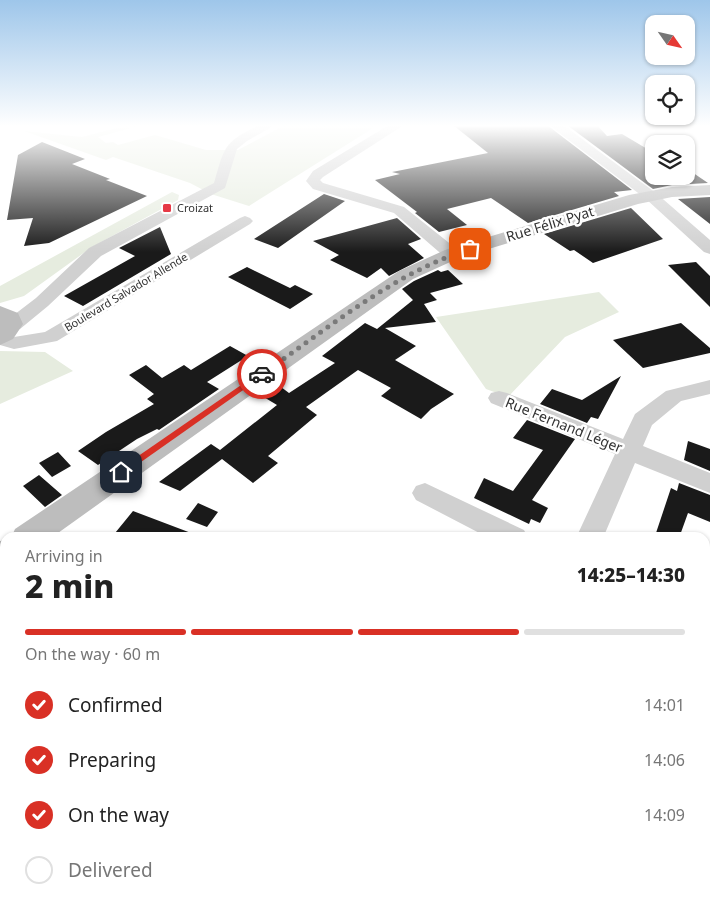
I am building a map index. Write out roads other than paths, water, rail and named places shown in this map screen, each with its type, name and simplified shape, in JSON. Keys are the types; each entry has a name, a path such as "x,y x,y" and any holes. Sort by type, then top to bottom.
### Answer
{"street":[{"name":"Boulevard Salvador Allende","path":"225,167 220,184 95,252 42,302 3,326 14,343 50,337 245,220"},
{"path":"329,167 318,174 314,181 318,186 399,210 452,254"},
{"path":"612,167 651,196 710,250"},
{"name":"Rue Félix Pyat","path":"35,532 406,275 452,254 635,198 672,192 710,190"},
{"name":"Rue Fernand Léger","path":"593,532 644,420 674,396 710,387"},
{"name":"Rue Fernand Léger","path":"498,398 710,483"},
{"path":"425,493 503,532"}],"place":[{"name":"Croizat","path":"167,208"}]}
